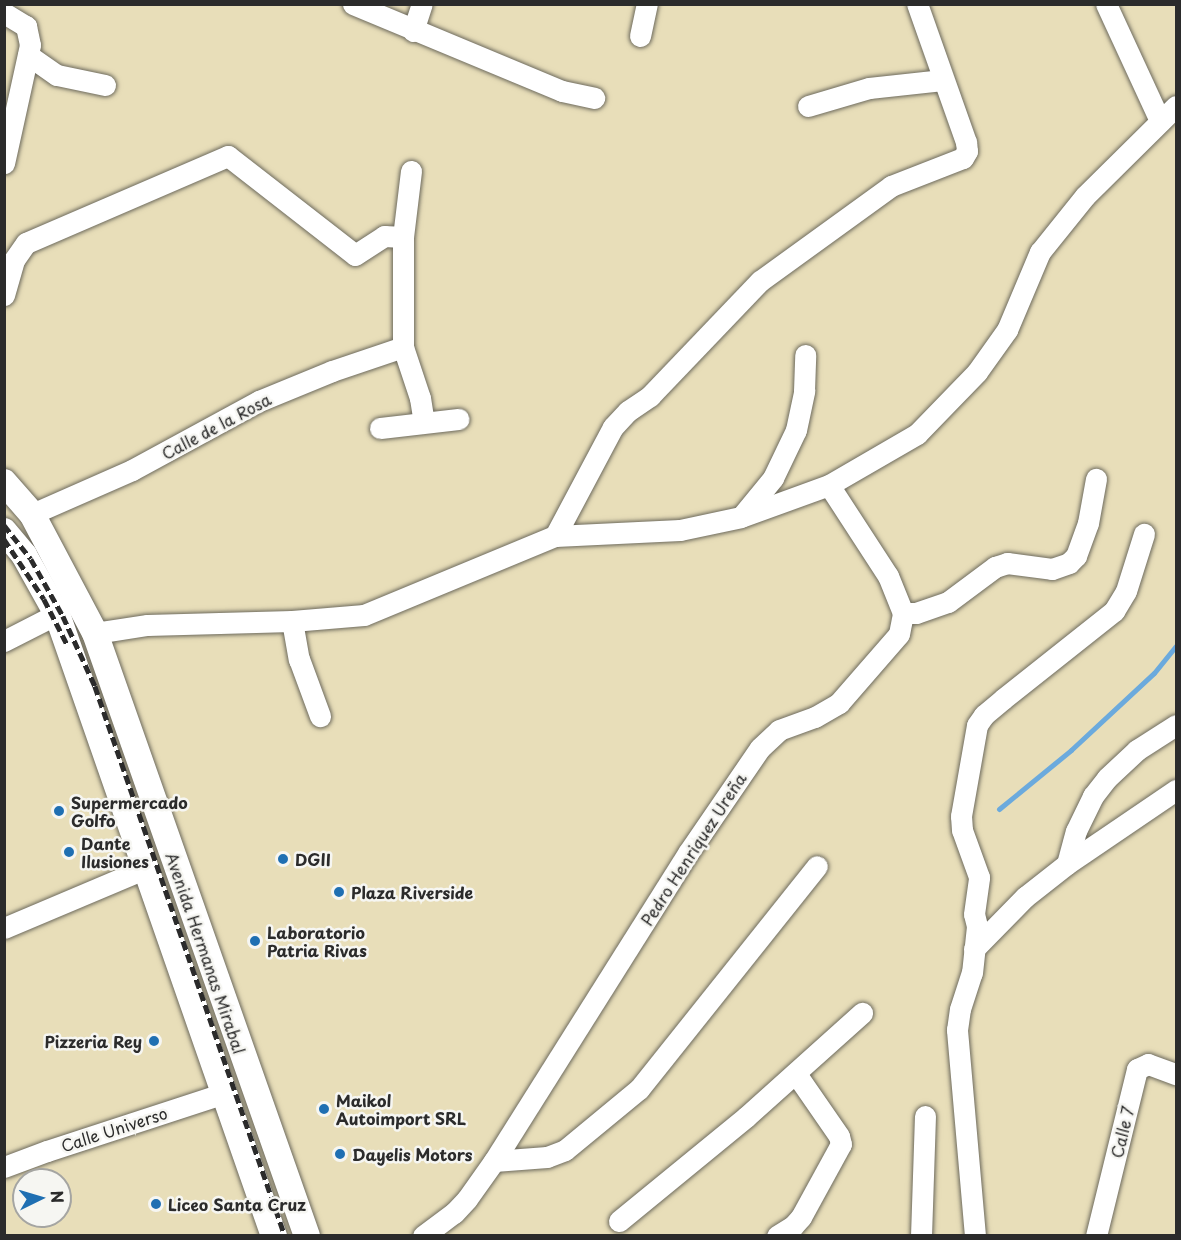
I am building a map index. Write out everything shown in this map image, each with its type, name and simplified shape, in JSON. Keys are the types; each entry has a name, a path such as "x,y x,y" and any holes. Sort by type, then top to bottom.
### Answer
{"main road":[{"name":"Avenida Hermanas Mirabal","path":"4,482 32,514 95,633 307,1236"},
{"name":"Avenida Hermanas Mirabal","path":"4,531 24,555 57,614 274,1236"}],"street":[{"path":"353,4 413,31 562,91 594,98"},
{"path":"413,31 422,4"},
{"path":"640,36 647,4"},
{"path":"555,536 613,427 628,411 650,396 760,281 891,186 963,158 968,151 917,4"},
{"path":"1106,4 1160,121"},
{"path":"4,13 29,30 28,55 4,163"},
{"path":"28,55 57,75 105,85"},
{"path":"808,106 869,88 943,80"},
{"path":"95,633 147,626 292,621 364,615 555,536 680,530 741,517 829,485 917,434 977,372 1007,330 1040,252 1085,196 1176,106"},
{"path":"4,295 9,259 26,243 228,156 355,255 384,236 403,237"},
{"path":"411,171 403,237 403,347 420,398 424,422"},
{"name":"Calle de la Rosa","path":"32,514 132,470 259,401 332,371 403,347"},
{"path":"741,517 773,478 796,430 804,391 805,355"},
{"path":"380,429 458,419"},
{"path":"829,485 888,576 903,613 916,613 948,602 994,567 1007,563 1052,569 1069,564 1076,556 1088,523 1096,479"},
{"path":"975,1236 957,1030 960,1009 972,973 976,926 974,914 979,877 962,830 961,816 977,725 984,715 1003,699 1114,611 1126,591 1144,534"},
{"name":"Pedro Henriquez Ureña","path":"423,1236 454,1213 495,1161 688,853 760,748 778,729 815,717 839,703 899,634 903,613"},
{"path":"4,641 57,614"},
{"path":"292,621 299,659 320,716"},
{"path":"1067,864 1076,831 1093,796 1107,778 1137,750 1176,724"},
{"path":"974,949 1025,897 1067,864 1176,790"},
{"path":"495,1161 547,1157 565,1150 639,1089 817,866"},
{"path":"4,928 146,868"},
{"path":"619,1221 796,1074 862,1013"},
{"name":"Calle 7","path":"1096,1236 1137,1069 1148,1064 1176,1074"},
{"path":"777,1236 793,1226 801,1217 841,1144 839,1136 796,1074"},
{"name":"Calle Universo","path":"4,1167 47,1150 224,1092"},
{"path":"921,1236 925,1116"}],"waterway":[{"path":"999,809 1071,750 1154,673 1176,646"}],"railway":[{"path":"4,525 31,559 63,616 95,686 285,1236"},
{"path":"4,539 44,599 67,644"}],"place":[{"name":"Supermercado Golfo","path":"59,811"},
{"name":"Dante Ilusiones","path":"69,852"},
{"name":"DGII","path":"283,859"},
{"name":"Plaza Riverside","path":"339,892"},
{"name":"Laboratorio Patria Rivas","path":"255,941"},
{"name":"Pizzeria Rey","path":"154,1041"},
{"name":"Maikol Autoimport SRL","path":"324,1109"},
{"name":"Dayelis Motors","path":"340,1154"},
{"name":"Liceo Santa Cruz","path":"156,1204"}]}
